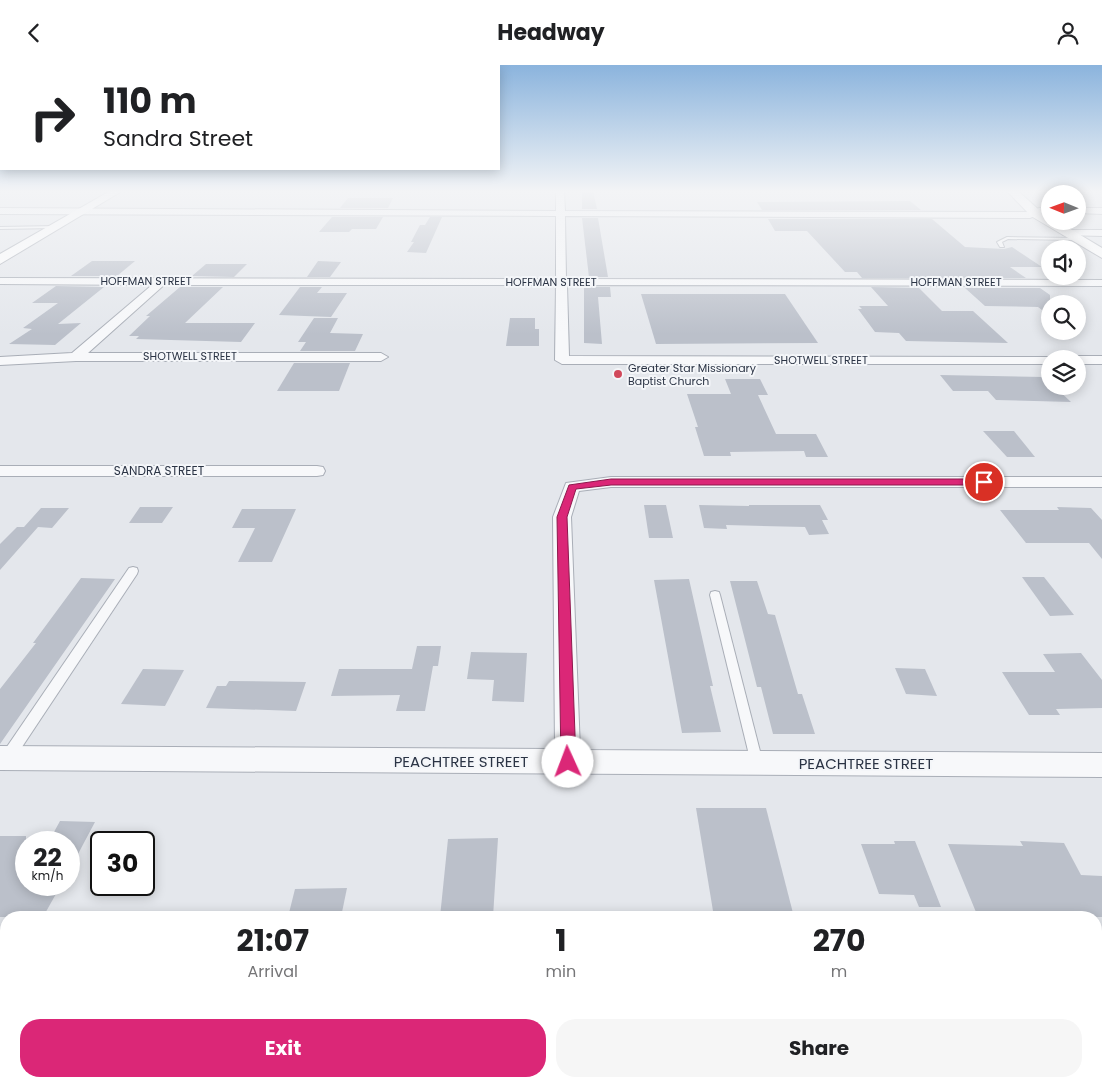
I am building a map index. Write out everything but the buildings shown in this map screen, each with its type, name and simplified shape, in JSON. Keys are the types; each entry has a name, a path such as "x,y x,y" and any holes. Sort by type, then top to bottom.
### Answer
{"street":[{"path":"2,257 34,239"},
{"path":"561,239 562,282"},
{"path":"1075,239 1102,255"},
{"name":"HOFFMAN STREET","path":"0,281 1102,283"},
{"path":"76,357 162,281"},
{"name":"SHOTWELL STREET","path":"562,282 562,360 1041,360"},
{"name":"SHOTWELL STREET","path":"0,361 76,357 381,357"},
{"path":"1086,360 1102,360"},
{"name":"SANDRA STREET","path":"0,471 317,471"},
{"path":"568,762 562,517 572,487 611,482 1102,482"},
{"name":"PEACHTREE STREET","path":"3,759 1102,765"}],"lane":[{"path":"1002,246 999,242 1006,239"},
{"path":"3,759 133,571"},
{"path":"715,595 757,764"}],"place":[{"name":"Greater Star Missionary Baptist Church","path":"618,374"}],"route":[{"path":"568,762 562,517 572,487 611,482 984,482"}]}
